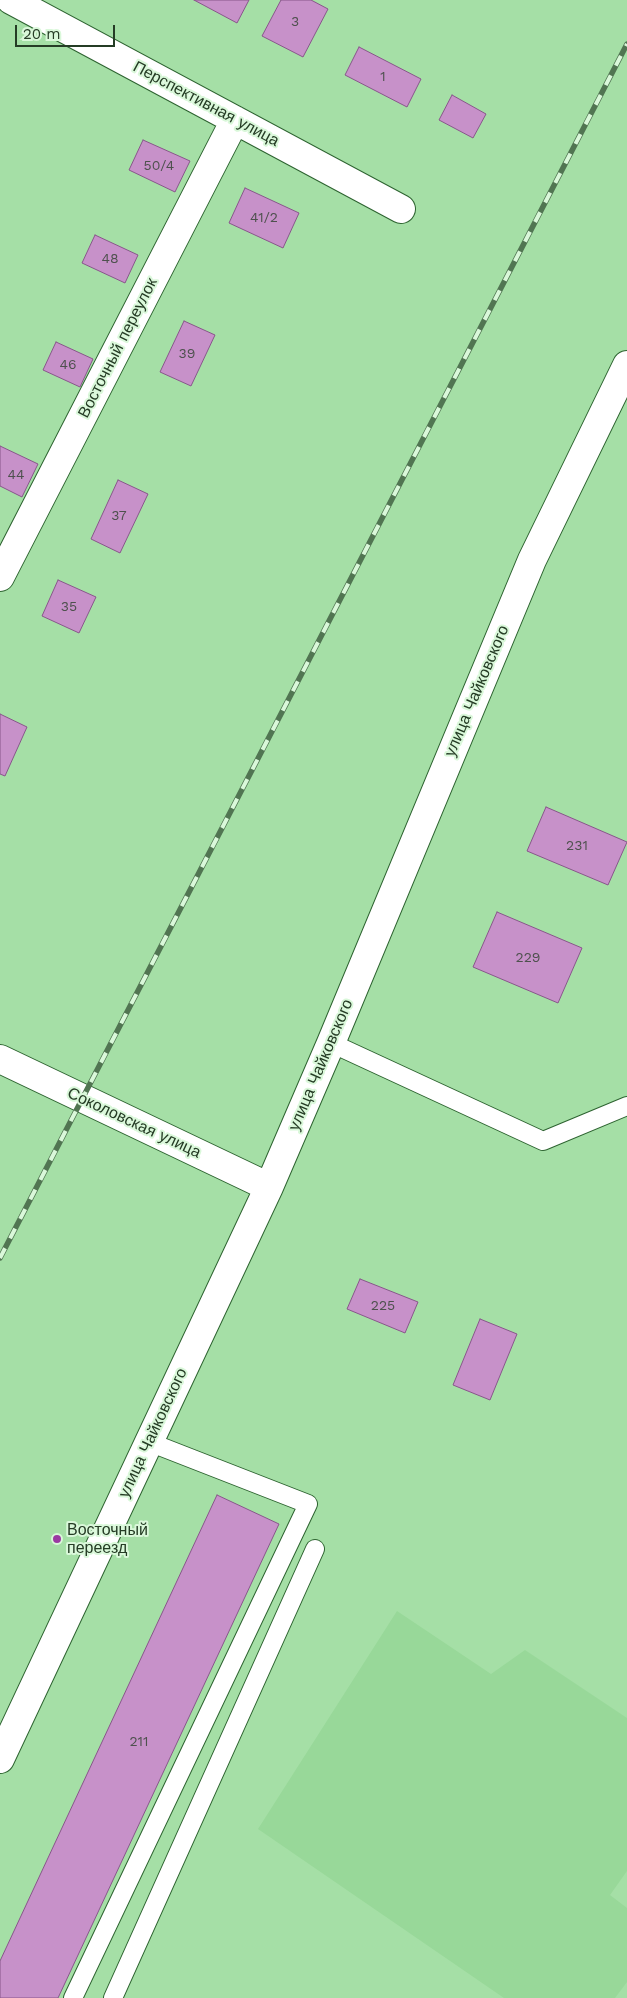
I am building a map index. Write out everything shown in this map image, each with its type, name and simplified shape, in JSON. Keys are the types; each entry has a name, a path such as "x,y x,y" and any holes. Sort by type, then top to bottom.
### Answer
{"street":[{"name":"Перспективная улица","path":"11,0 401,209"},
{"name":"Восточный переулок","path":"0,576 235,120"},
{"name":"улица Чайковского","path":"0,1758 269,1187 532,560 627,365"},
{"name":"Соколовская улица","path":"0,1058 269,1187"}],"lane":[{"path":"331,1043 543,1141 627,1106"},
{"path":"73,1998 308,1504 149,1442"},
{"path":"113,1998 315,1549"}],"shaded area":[{"path":"397,1611 491,1674 525,1650 627,1718 627,1871 610,1895 627,1908 627,1982 615,1998 504,1998 258,1829"}],"building":[{"path":"194,0 249,0 237,23"},
{"path":"281,0 311,0 328,9 303,57 262,36"},
{"path":"359,47 421,79 407,107 345,75"},
{"path":"452,95 486,114 473,138 439,120"},
{"path":"143,140 190,161 175,192 129,170"},
{"path":"245,188 299,213 283,248 229,223"},
{"path":"95,235 138,255 125,283 82,263"},
{"path":"184,321 215,335 191,386 160,372"},
{"path":"56,342 93,359 80,387 43,370"},
{"path":"0,446 38,464 22,497 0,486"},
{"path":"118,480 148,494 120,553 91,539"},
{"path":"58,580 96,597 79,633 42,616"},
{"path":"0,714 27,727 5,776 0,774"},
{"path":"546,807 627,842 608,885 527,851"},
{"path":"497,912 582,948 558,1003 473,967"},
{"path":"360,1279 418,1302 405,1333 347,1309"},
{"path":"480,1319 517,1334 490,1400 453,1385"},
{"path":"217,1495 279,1524 58,1998 0,1998 0,1961"}],"railway":[{"path":"0,1258 627,44"}],"place":[{"name":"Восточный переезд","path":"57,1539"}]}
